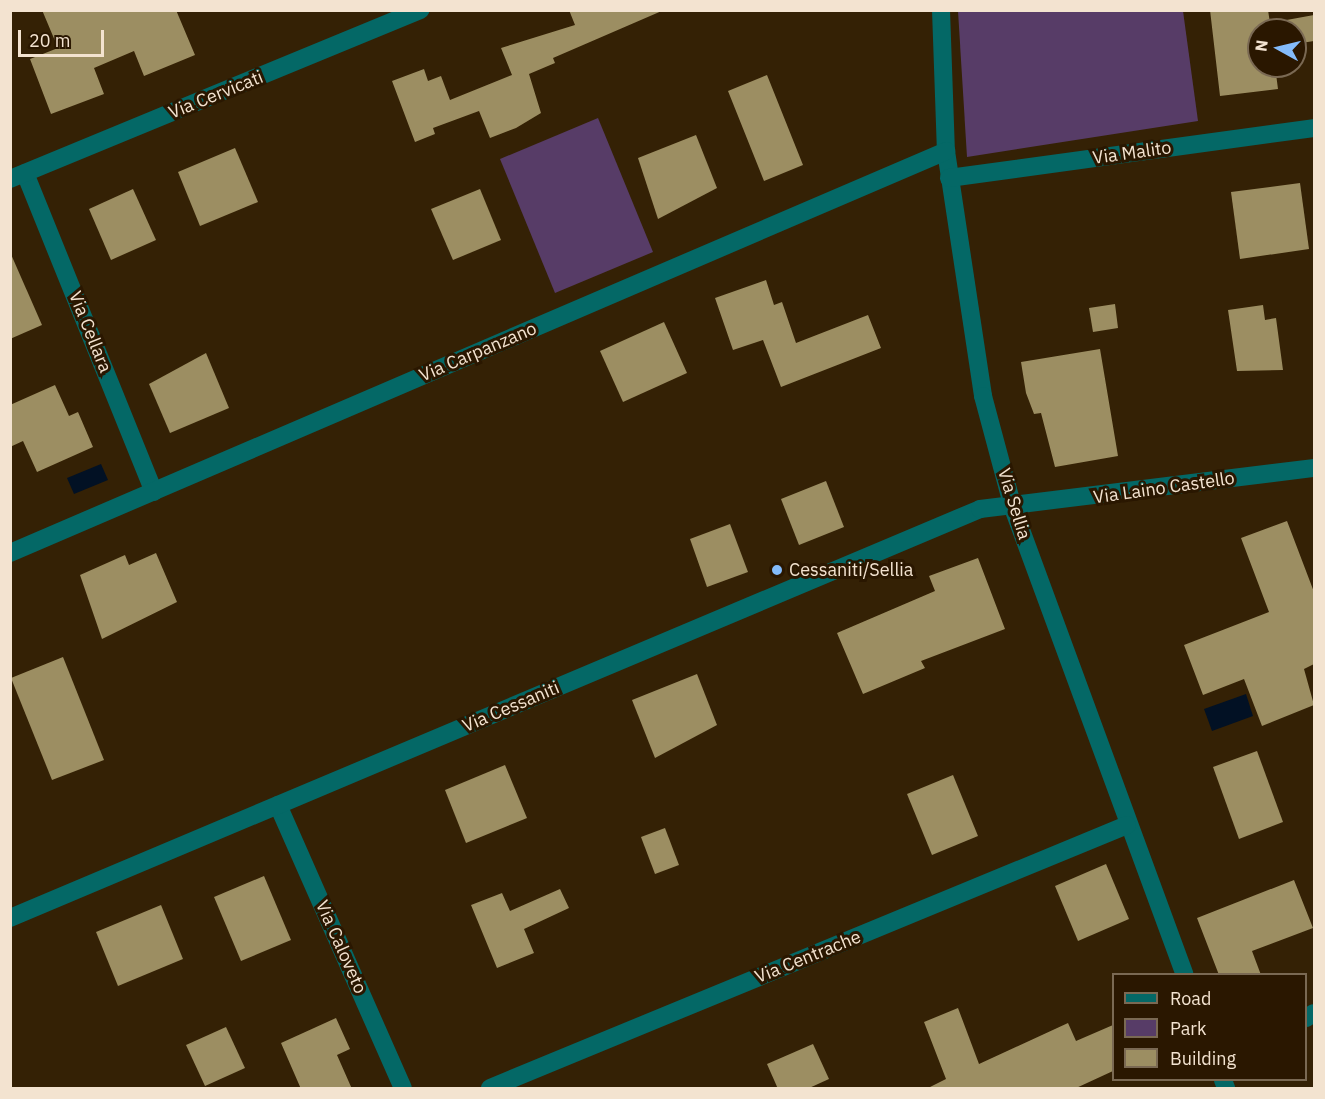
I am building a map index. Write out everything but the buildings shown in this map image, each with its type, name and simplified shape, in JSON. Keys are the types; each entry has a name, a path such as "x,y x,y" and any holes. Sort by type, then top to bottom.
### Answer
{"street":[{"name":"Via Cervicati","path":"18,176 421,10"},
{"name":"Via Sellia","path":"941,10 946,151 976,363 1013,508 1127,825 1183,973"},
{"name":"Via Malito","path":"949,178 1314,128"},
{"name":"Via Carpanzano","path":"10,553 946,151"},
{"name":"Via Cellara","path":"18,176 154,492"},
{"name":"Via Laino Castello","path":"1013,508 1314,468"},
{"name":"Via Cessaniti","path":"10,918 980,509 1013,508"},
{"name":"Via Caloveto","path":"278,805 403,1089"},
{"name":"Via Centrache","path":"489,1089 1127,825"}],"green space":[{"path":"958,11 1183,11 1198,121 967,157"},
{"path":"598,118 653,252 555,293 500,159"}],"water":[{"path":"101,464 108,480 74,494 67,478"},
{"path":"1246,694 1253,716 1212,731 1204,709"}],"place":[{"name":"Cessaniti/Sellia","path":"777,570"}]}
